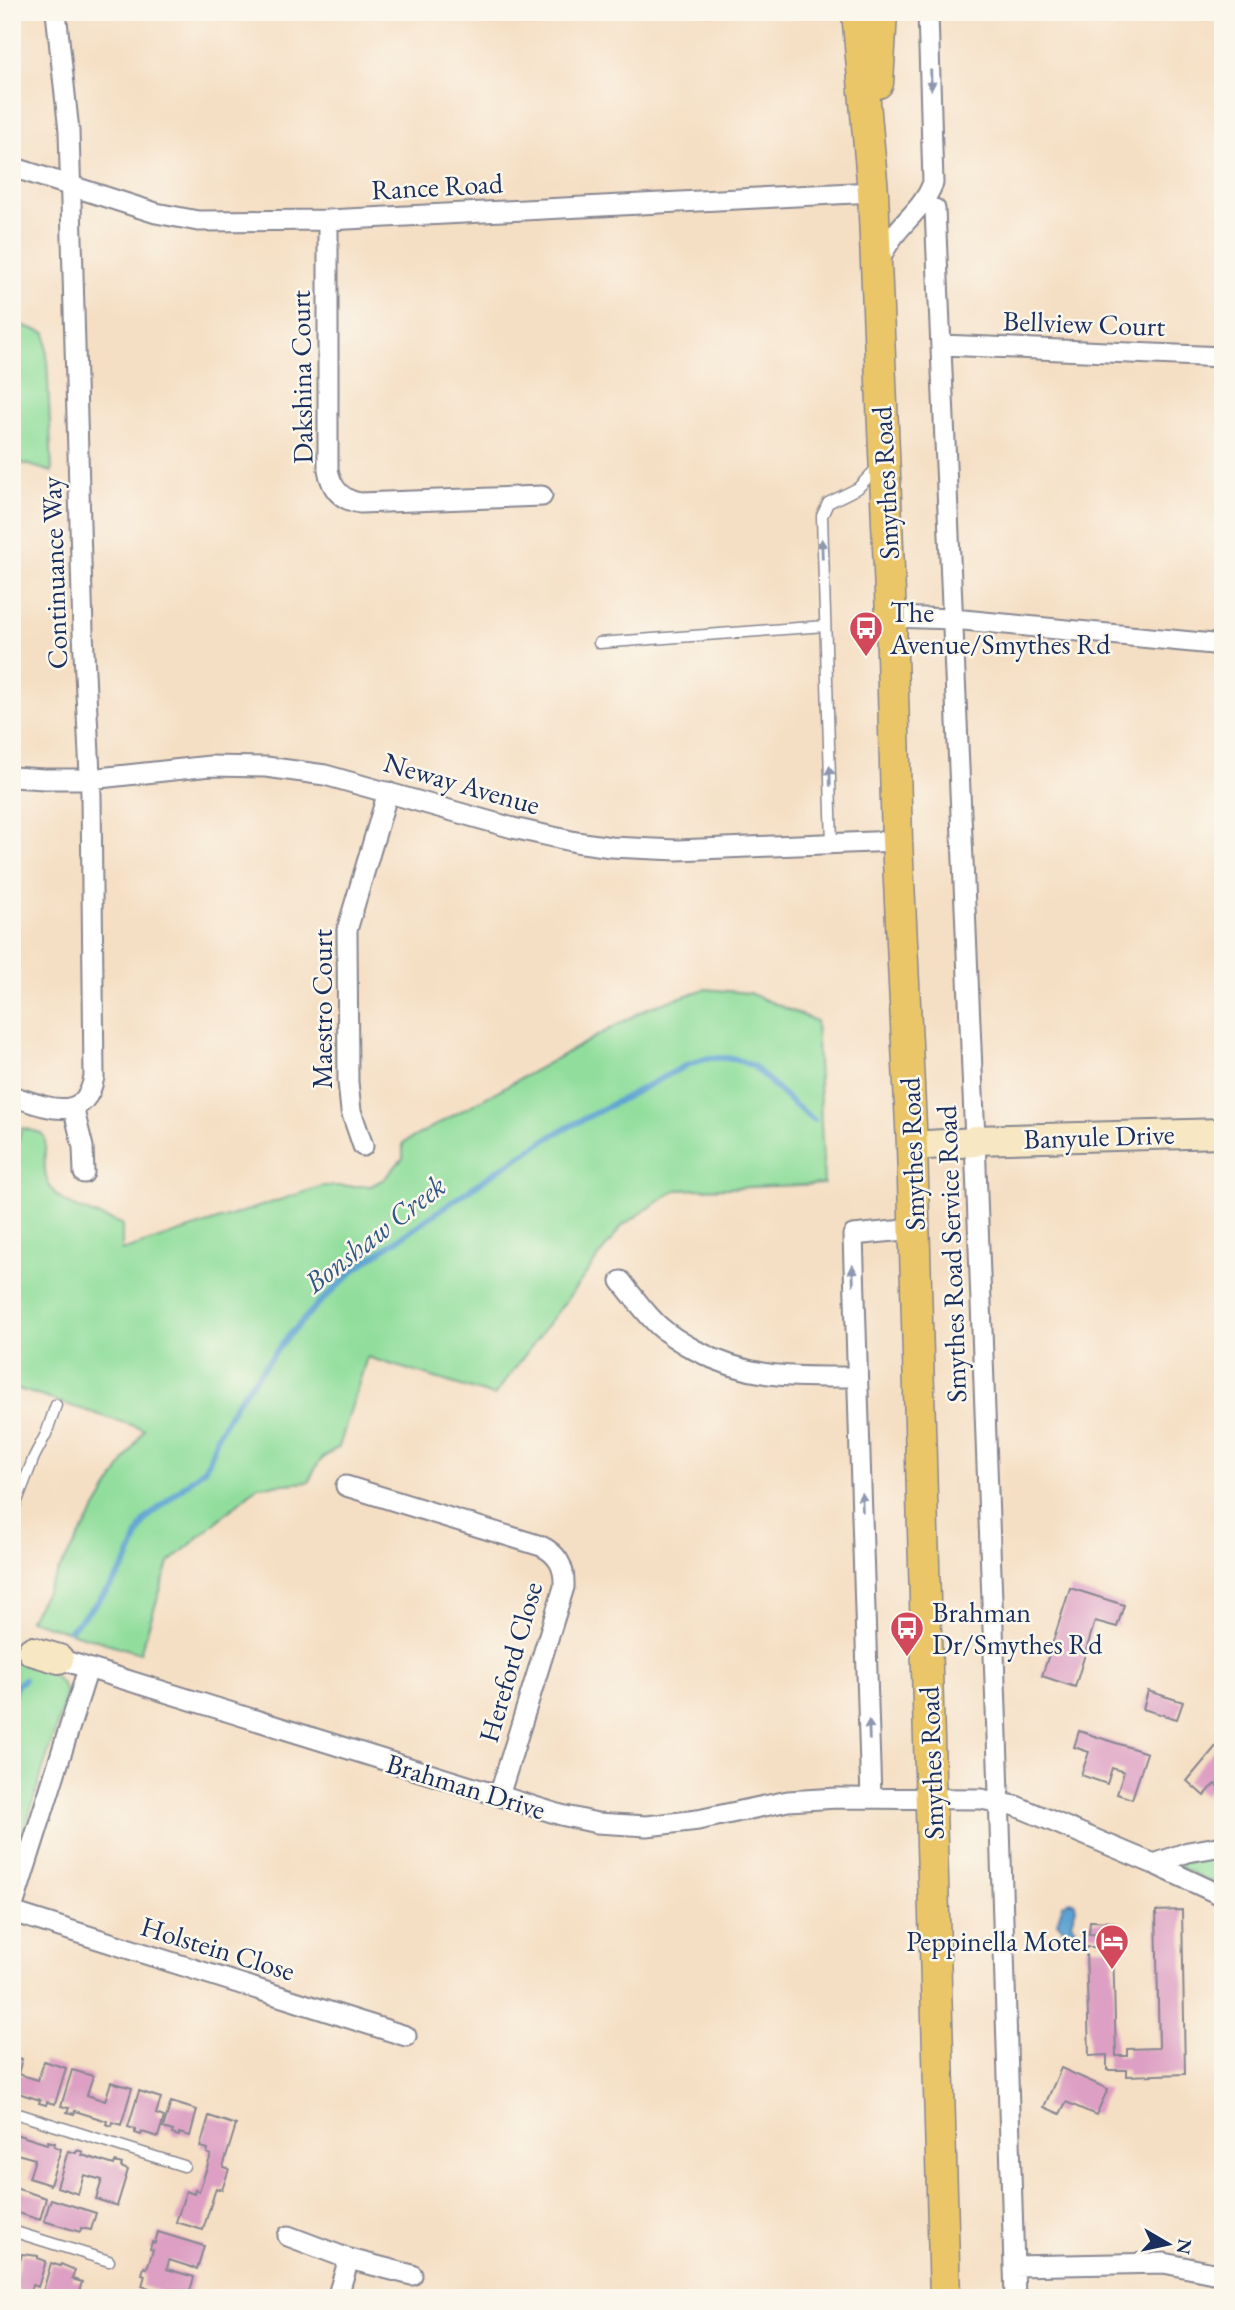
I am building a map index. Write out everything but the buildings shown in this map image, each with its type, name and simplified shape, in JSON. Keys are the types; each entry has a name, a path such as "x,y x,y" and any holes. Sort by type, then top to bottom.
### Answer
{"main road":[{"name":"Smythes Road","path":"857,12 873,192 912,1146 945,2298"},
{"path":"873,192 881,12"}],"street":[{"path":"876,276 885,247 901,224 924,201 933,183 928,12"},
{"name":"Continuance Way","path":"57,20 69,131 83,632 90,779 94,1077 87,1096 73,1107"},
{"name":"Rance Road","path":"12,167 156,213 198,221 328,220 873,192"},
{"name":"Smythes Road Service Road","path":"935,209 975,1141 1015,2298"},
{"name":"Dakshina Court","path":"328,220 328,469 336,490 349,501 360,503 542,496"},
{"name":"Bellview Court","path":"942,345 1223,357"},
{"path":"891,617 953,619 1223,645"},
{"name":"Neway Avenue","path":"12,777 90,779 238,765 296,770 388,792 536,834 600,845 677,850 898,841"},
{"name":"Maestro Court","path":"363,1146 351,1111 348,1082 347,930 388,792"},
{"path":"12,1096 61,1110 73,1107 83,1147 84,1173"},
{"name":"Banyule Drive","path":"912,1146 975,1141 1223,1133"},
{"name":"Smythes Road Service Road","path":"871,1798 853,1235 915,1230"},
{"path":"621,1281 650,1317 667,1333 718,1361 743,1370 773,1376 857,1377"},
{"name":"Hereford Close","path":"346,1486 541,1546 552,1552 561,1564 564,1587 499,1796"},
{"name":"Brahman Drive","path":"34,1652 561,1815 597,1823 647,1826 698,1820 788,1801 871,1798 999,1801 1154,1864 1223,1896"},
{"name":"Holstein Close","path":"88,1669 12,1911 406,2036"},
{"path":"1154,1864 1199,1849 1223,1846"},
{"path":"288,2236 349,2259 412,2275"},
{"path":"337,2298 349,2259"},
{"path":"1014,2266 1164,2263 1218,2274"}],"lane":[{"path":"832,845 822,512 828,503 851,493 864,483 883,461"},
{"path":"599,643 825,626"},
{"path":"12,1514 56,1405"},
{"path":"12,2112 184,2166"},
{"path":"12,2231 109,2261"}],"green space":[{"path":"12,322 46,333 52,472 12,460"},
{"path":"705,989 749,993 816,1021 824,1184 676,1190 622,1226 494,1396 367,1357 339,1447 320,1462 309,1482 258,1486 169,1563 140,1653 29,1620 144,1429 12,1387 12,1160 22,1128 41,1133 45,1138 46,1177 57,1196 77,1208 122,1224 122,1251 323,1186 371,1186 384,1179 403,1158 403,1143 648,1008"},
{"path":"12,1661 53,1675 64,1687 66,1696 12,1869"},
{"path":"1223,1853 1223,1887 1180,1868 1182,1863"}],"water":[{"path":"1070,1901 1075,1903 1076,1908 1071,1923 1076,1930 1073,1933 1065,1931 1057,1922 1063,1904"}],"waterway":[{"name":"Bonshaw Creek","path":"70,1630 116,1579 128,1560 146,1519 204,1469 217,1436 236,1403 284,1341 318,1304 357,1268 492,1174 555,1134 687,1065 708,1058 733,1058 753,1066 814,1120"},
{"name":"Bonshaw Creek","path":"12,1697 17,1685 24,1679"}],"place":[{"name":"The Avenue/Smythes Rd","path":"866,658"},
{"name":"Brahman Dr/Smythes Rd","path":"907,1658"},
{"name":"Peppinella Motel","path":"1112,1971"}]}
